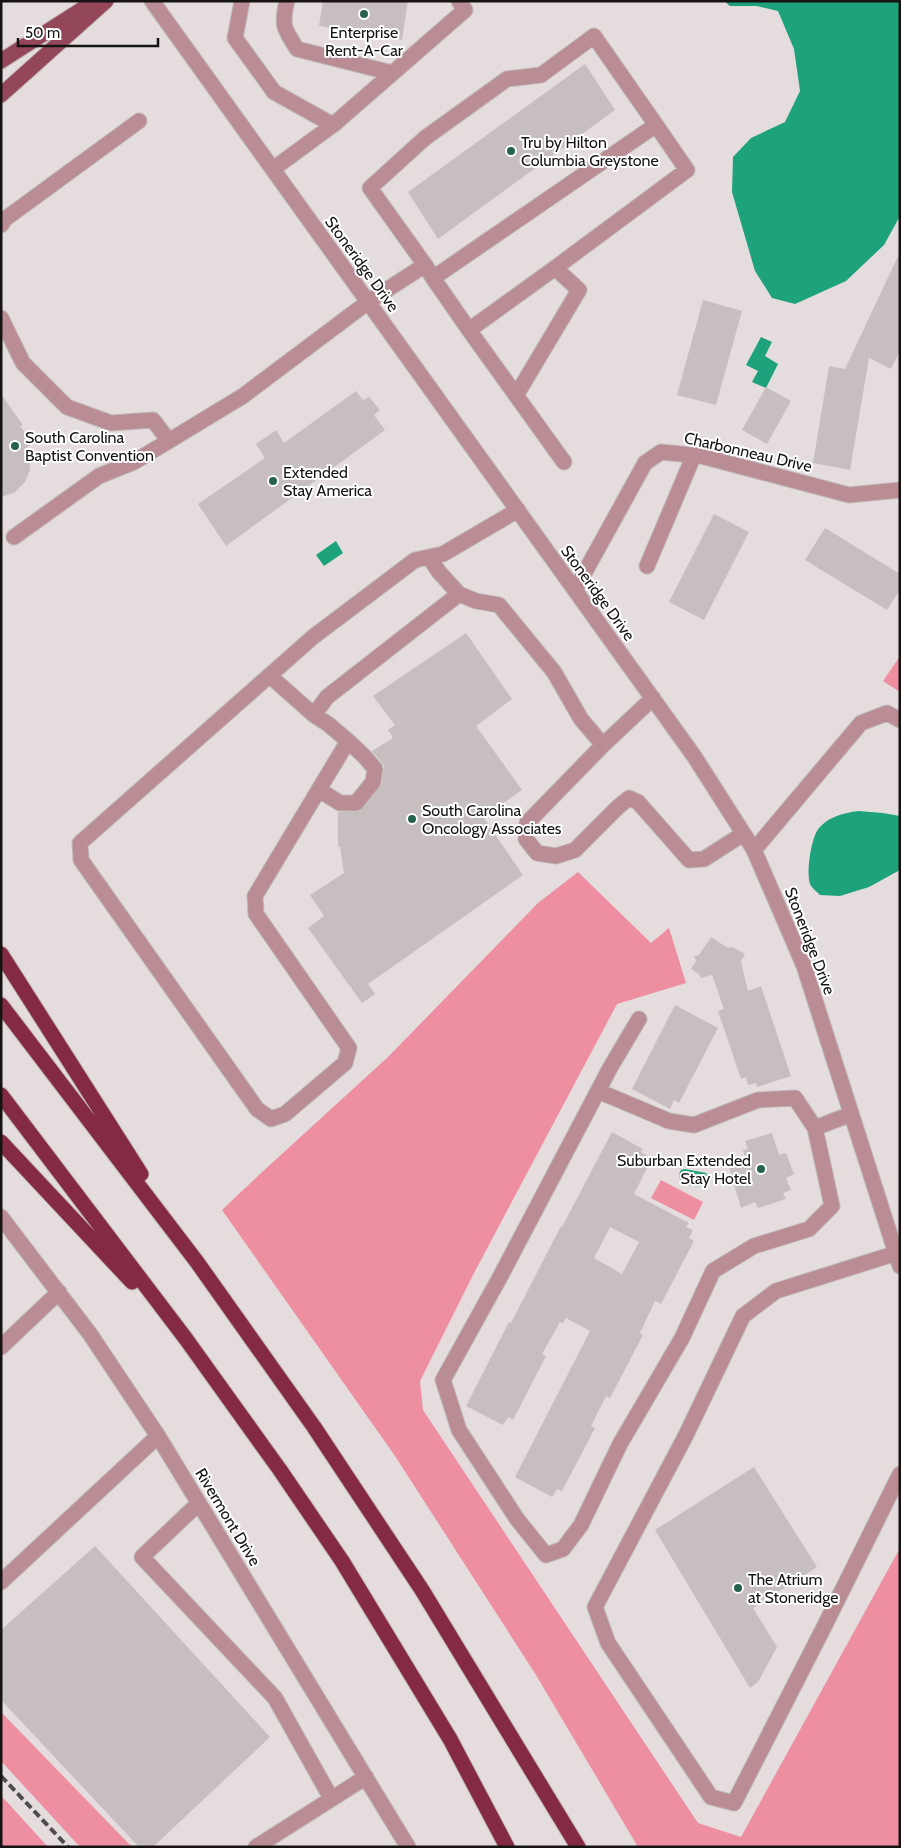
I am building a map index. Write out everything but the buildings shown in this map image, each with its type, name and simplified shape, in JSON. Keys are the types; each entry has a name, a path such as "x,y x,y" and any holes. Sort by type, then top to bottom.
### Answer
{"highway":[{"path":"1,954 197,1262"},
{"path":"1,1005 197,1262 314,1427 422,1590 578,1847"},
{"path":"1,1095 186,1339 342,1560 450,1739 507,1847"},
{"path":"1,1142 186,1339"}],"main road":[{"path":"1,61 95,1"},
{"path":"1,95 106,1"}],"street":[{"name":"Stoneridge Drive","path":"152,1 694,756 754,850 804,966 898,1257"},
{"path":"242,1 235,38 274,92 332,126"},
{"path":"287,1 284,12 284,30 297,49 392,73"},
{"path":"273,169 332,126 466,10 459,1"},
{"path":"469,330 687,170 594,36 541,75 507,80 425,138 370,188 469,330 517,394 564,462"},
{"path":"1,225 5,219 139,121"},
{"path":"434,278 656,125"},
{"path":"14,537 100,476 134,462 243,396 368,302 425,265"},
{"path":"517,394 579,290 555,268"},
{"path":"1,318 23,363 67,406 111,423 153,420 169,441"},
{"name":"Charbonneau Drive","path":"575,590 645,462 661,452 694,455 849,495 900,490"},
{"path":"647,566 694,455"},
{"path":"348,741 255,896 256,914 349,1048 346,1062 284,1114 271,1119 257,1109 81,860 80,843 313,637 415,560 443,554 518,510"},
{"path":"430,557 439,572 459,594 499,605 554,672 581,719 603,745"},
{"path":"314,715 327,697 459,594"},
{"path":"270,676 314,715 348,741 365,757 375,770 373,782 356,803 340,804 319,790"},
{"path":"652,698 527,823 526,839 537,853 556,856 575,850 629,798 638,802 689,860 704,859 743,834"},
{"path":"754,850 861,723 887,713 900,720"},
{"path":"598,1091 669,1120 694,1125 758,1100 795,1098 815,1128 832,1206 809,1229 754,1246 713,1271 682,1338 620,1444 581,1525 563,1549 546,1555 517,1519 459,1430 443,1380 499,1279 598,1091 639,1019"},
{"path":"815,1128 851,1114"},
{"name":"Rivermont Drive","path":"1,1217 6,1234 59,1292 101,1350 158,1436 408,1847"},
{"path":"898,1257 776,1292 742,1316 686,1435 594,1607 608,1643 711,1797 734,1803 900,1474"},
{"path":"1,1347 59,1292"},
{"path":"1,1582 158,1436"},
{"path":"199,1503 142,1557 275,1698 331,1798"},
{"path":"256,1847 366,1777"}],"shaded area":[{"path":"724,1 900,1 900,216 884,245 846,281 795,304 772,298 755,271 732,192 733,157 751,138 785,122 800,91 794,49 778,11 757,6 730,6"},
{"path":"761,337 772,342 765,356 778,364 766,388 752,382 758,371 746,365"},
{"path":"336,541 343,553 324,566 316,555"},
{"path":"900,656 900,692 883,681"},
{"path":"858,811 900,816 900,870 869,887 840,896 820,895 810,884 809,879 810,857 817,831 830,819"},
{"path":"578,872 651,943 669,928 686,983 617,1004 474,1273 420,1381 423,1410 698,1823 741,1837 900,1548 900,1847 638,1847 536,1675 395,1456 222,1210 388,1057 538,903"},
{"path":"681,1170 706,1173 709,1178 708,1183 698,1186 687,1185 680,1179 679,1175"},
{"path":"661,1180 703,1202 694,1220 651,1198"},
{"path":"1,1712 132,1847 80,1847 1,1761"},
{"path":"1,1796 8,1803 48,1847 1,1847"}],"railway":[{"path":"1,1776 68,1847"}],"place":[{"name":"Enterprise Rent-A-Car","path":"364,14"},
{"name":"Tru by Hilton Columbia Greystone","path":"511,151"},
{"name":"South Carolina Baptist Convention","path":"15,446"},
{"name":"Extended Stay America","path":"273,481"},
{"name":"South Carolina Oncology Associates","path":"412,819"},
{"name":"Suburban Extended Stay Hotel","path":"761,1169"},
{"name":"The Atrium at Stoneridge","path":"738,1588"}]}
